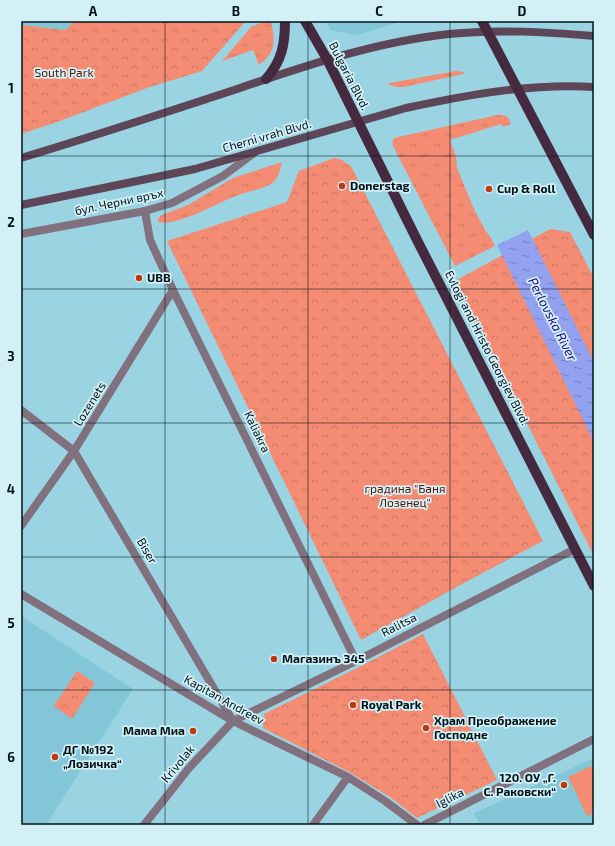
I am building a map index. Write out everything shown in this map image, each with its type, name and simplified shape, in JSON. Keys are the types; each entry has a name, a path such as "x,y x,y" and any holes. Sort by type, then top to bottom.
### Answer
{"main road":[{"path":"266,79 275,69 280,58 284,38 285,21"},
{"name":"Bulgaria Blvd.","path":"305,21 327,59 358,122"},
{"path":"482,21 594,235"},
{"path":"21,158 327,59 402,41 448,34 486,31 547,32 594,36"},
{"name":"Cherni vrah Blvd.","path":"21,205 195,169 406,108 434,102 477,94 519,90 578,86 594,87"},
{"name":"Evlogi and Hristo Georgiev Blvd.","path":"358,122 594,586"}],"street":[{"name":"бул. Черни връх","path":"21,234 145,210 172,203 223,176 256,151"},
{"name":"Kaliakra","path":"145,210 150,240 173,290 356,661"},
{"name":"Lozenets","path":"21,526 74,452 173,290"},
{"name":"Biser","path":"21,410 74,452 233,721"},
{"name":"Ralitsa","path":"233,721 356,661 575,548"},
{"name":"Kapitan Andreev","path":"21,594 233,721 348,778 385,801 417,825"},
{"name":"Krivolak","path":"144,825 189,768 233,721"},
{"name":"Iglika","path":"424,825 594,739"},
{"path":"313,825 348,778"}],"shaded area":[{"path":"21,21 75,21 65,30 21,25"},
{"path":"326,21 403,21 357,35 330,30"},
{"name":"ДГ №192 „Лозичка“","path":"21,616 133,689 46,825 21,825"},
{"name":"120. ОУ „Г. С. Раковски“","path":"594,758 594,825 480,825 474,813"}],"green space":[{"name":"South Park","path":"75,21 246,21 202,71 147,88 21,134 21,25 65,30"},
{"path":"271,21 274,40 272,50 265,60 259,65 253,50 222,61 252,26"},
{"path":"456,71 465,72 463,74 404,87 396,87 388,84 390,83"},
{"path":"498,115 507,116 511,124 503,127 501,124 450,140 456,156 457,168 474,209 495,246 455,266 393,146 393,141 398,137"},
{"name":"градина \"Баня Лозенец\"","path":"334,158 342,160 351,166 543,541 361,640 167,241 287,202 299,171"},
{"path":"282,162 277,177 267,186 236,196 186,218 166,223 158,222 158,218 162,215 188,205 233,178"},
{"path":"550,229 570,232 594,278 594,556 455,281"},
{"path":"423,634 497,780 417,818 390,797 349,772 263,728 264,714"},
{"path":"77,671 95,683 72,719 54,706"},
{"path":"591,766 594,773 594,813 587,816 568,777"}],"water":[{"name":"Perlovska River","path":"528,230 594,362 594,442 497,245"}],"place":[{"name":"Donerstag","path":"342,186"},
{"name":"Cup & Roll","path":"489,189"},
{"name":"UBB","path":"139,278"},
{"name":"Магазинъ 345","path":"274,659"},
{"name":"Royal Park","path":"353,705"},
{"name":"Храм Преображение Господне","path":"426,728"},
{"name":"Мама Миа","path":"193,731"},
{"name":"ДГ №192 „Лозичка“","path":"55,757"},
{"name":"120. ОУ „Г. С. Раковски“","path":"564,785"}]}
